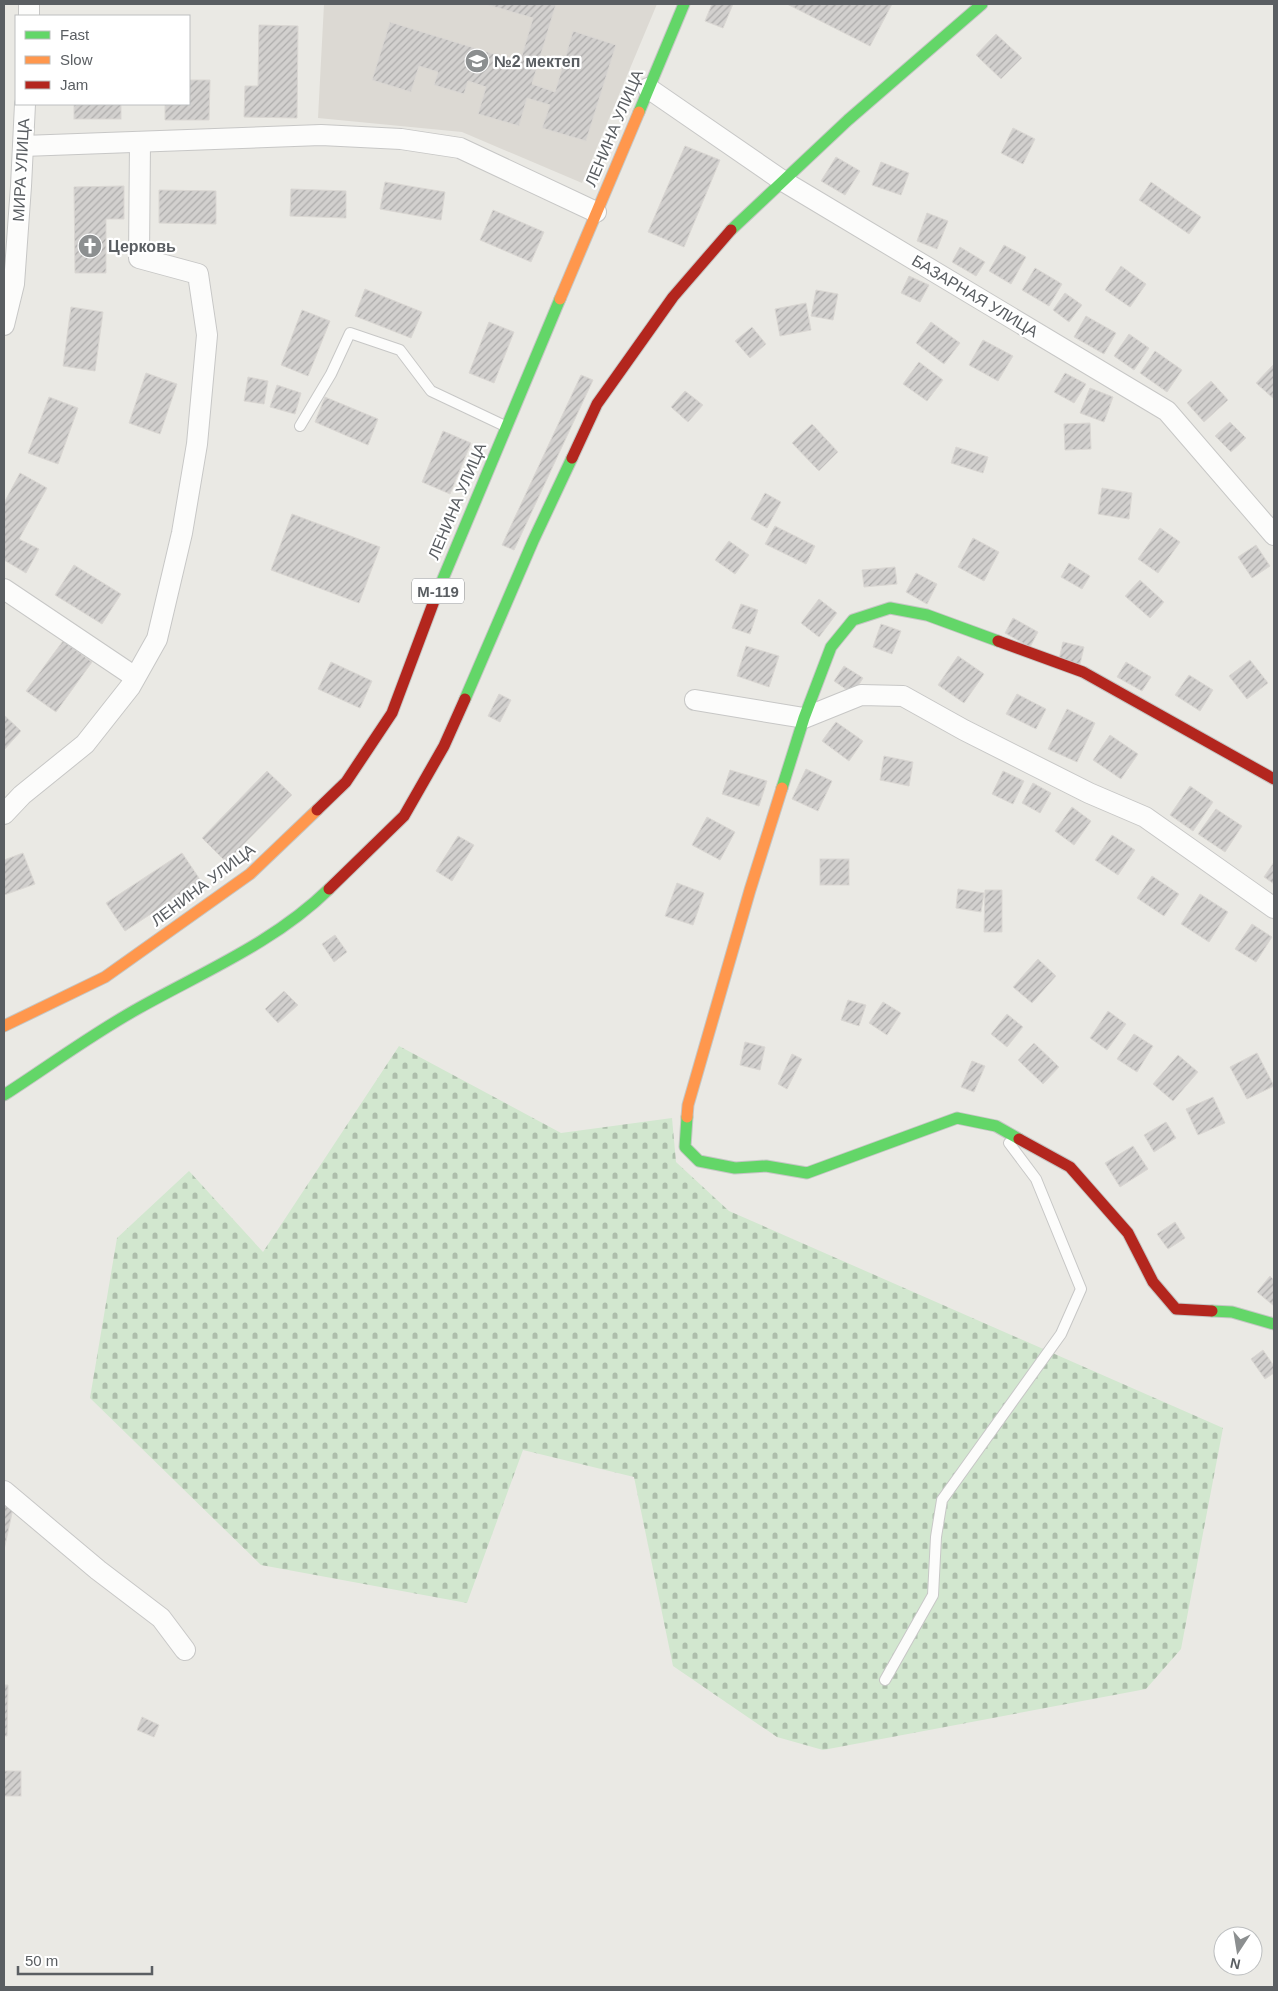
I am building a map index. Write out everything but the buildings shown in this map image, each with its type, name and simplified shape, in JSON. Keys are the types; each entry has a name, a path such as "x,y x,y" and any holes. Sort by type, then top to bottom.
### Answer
{"street":[{"name":"ЛЕНИНА УЛИЦА","path":"4,1026 105,977 250,874 346,782 392,713 424,624 684,4"},
{"path":"4,1095 137,1009 250,948 314,904 404,816 444,746 533,541 597,404 673,297 738,223 848,120 982,4"},
{"name":"БАЗАРНАЯ УЛИЦА","path":"648,88 783,181 1167,412 1274,535"},
{"name":"МИРА УЛИЦА","path":"4,325 14,284 25,105"},
{"path":"23,146 321,135 401,139 460,148 596,212"},
{"path":"4,814 22,795 85,744 130,687 157,639 182,533 197,444 207,335 198,274 139,258 140,142"},
{"path":"4,589 136,677"},
{"path":"1274,779 1083,672 927,615 890,608 853,620 831,646 804,718 750,890 688,1104 686,1147 698,1161 735,1168 766,1166 807,1173 957,1118 996,1126 1070,1167 1128,1233 1153,1282 1176,1309 1232,1312 1274,1324"},
{"path":"695,700 804,718 861,694 903,696 964,730 1072,785 1145,817 1274,908"},
{"path":"4,1491 98,1570 161,1618 185,1650"}],"lane":[{"path":"300,426 331,374 350,333 400,350 431,391 506,427"},
{"path":"885,1680 933,1595 936,1537 942,1500 1061,1334 1081,1289 1036,1179 996,1126"}],"shaded area":[{"name":"№2 мектеп","path":"324,4 657,4 582,183 462,132 318,118"}],"green space":[{"path":"399,1046 561,1133 672,1118 676,1162 729,1211 1223,1428 1181,1649 1146,1689 823,1750 777,1737 673,1666 634,1477 523,1450 467,1603 261,1565 90,1398 117,1238 189,1171 263,1252"}],"traffic: fast":[{"path":"639,112 684,4"},
{"path":"731,230 848,120 982,4"},
{"path":"437,593 560,299"},
{"path":"465,699 533,541 572,458"},
{"path":"782,788 804,718 831,647 853,620 890,608 927,615 998,641"},
{"path":"4,1095 87,1039 163,995 238,955 286,925 329,889"},
{"path":"687,1117 685,1147 699,1161 735,1168 766,1166 807,1173 957,1118 996,1126 1019,1139"},
{"path":"1212,1311 1232,1312 1274,1324"}],"traffic: slow":[{"path":"560,299 639,112"},
{"path":"687,1117 688,1105 750,890 782,788"},
{"path":"4,1026 105,977 250,874 317,810"}],"traffic: jam":[{"path":"572,458 597,404 673,297 731,230"},
{"path":"317,810 346,782 392,713 437,593"},
{"path":"998,641 1083,672 1274,779"},
{"path":"329,889 404,816 444,746 465,699"},
{"path":"1019,1139 1070,1167 1128,1233 1153,1282 1176,1309 1212,1311"}],"place":[{"name":"№2 мектеп","path":"477,61"},
{"name":"Церковь","path":"90,246"}]}
